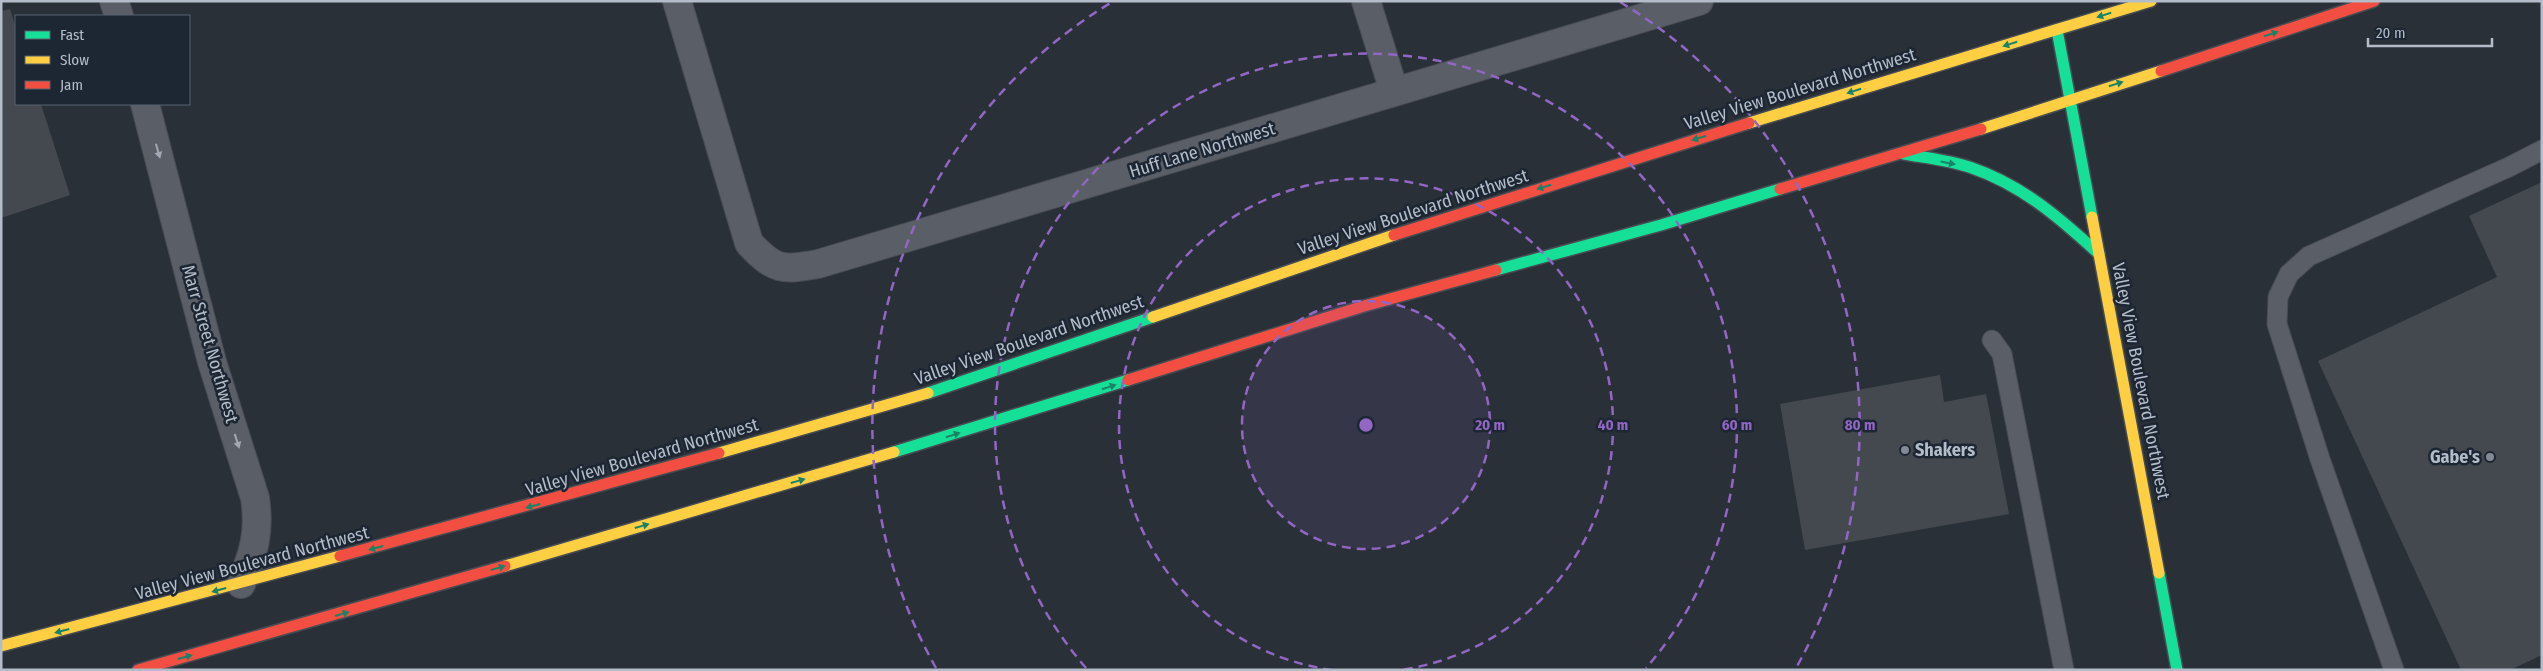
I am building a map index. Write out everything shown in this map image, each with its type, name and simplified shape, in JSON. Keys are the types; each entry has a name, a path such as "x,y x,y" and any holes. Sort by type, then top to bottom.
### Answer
{"main road":[{"name":"Valley View Boulevard Northwest","path":"1,646 242,584 580,493 917,397 1466,211 2151,1"},
{"path":"138,670 292,628 956,434 1364,306 1661,225 2006,121 2374,1"},
{"name":"Valley View Boulevard Northwest","path":"2057,30 2177,670"},
{"path":"1900,153 1971,168 2017,187 2052,210 2099,254"}],"street":[{"path":"114,1 119,15"},
{"name":"Huff Lane Northwest","path":"678,1 749,244 767,262 788,269 818,264 1699,1"},
{"path":"1366,1 1394,91"},
{"name":"Marr Street Northwest","path":"144,105 212,362 255,498 258,516 256,547 242,584"}],"lane":[{"path":"2394,670 2320,459 2277,324 2278,297 2290,274 2309,256 2509,167 2542,150"},
{"path":"1992,340 2002,354 2064,670"}],"building":[{"path":"10,9 15,26 15,105 41,105 70,195 1,218 1,11"},
{"path":"2542,182 2542,655 2510,670 2461,670 2318,361 2497,277 2469,216"},
{"path":"1940,375 1944,402 1986,394 2009,514 1805,550 1780,404"}],"traffic: fast":[{"path":"2057,30 2092,217"},
{"path":"1904,154 1964,165 2008,184 2040,204 2099,254"},
{"path":"1496,270 1661,225 1780,189"},
{"path":"928,393 1153,317"},
{"path":"894,452 1128,380"},
{"path":"2159,573 2177,670"}],"traffic: slow":[{"path":"1749,123 2151,1"},
{"path":"1981,129 2161,71"},
{"path":"2092,217 2159,573"},
{"path":"1153,317 1394,235"},
{"path":"719,453 928,393"},
{"path":"505,566 894,452"},
{"path":"1,646 340,556"}],"traffic: jam":[{"path":"2161,71 2374,1"},
{"path":"1394,235 1749,123"},
{"path":"1780,189 1981,129"},
{"path":"1128,380 1364,306 1496,270"},
{"path":"340,556 719,453"},
{"path":"138,670 505,566"}],"place":[{"name":"Shakers","path":"1905,450"},
{"name":"Gabe's","path":"2490,457"}]}
